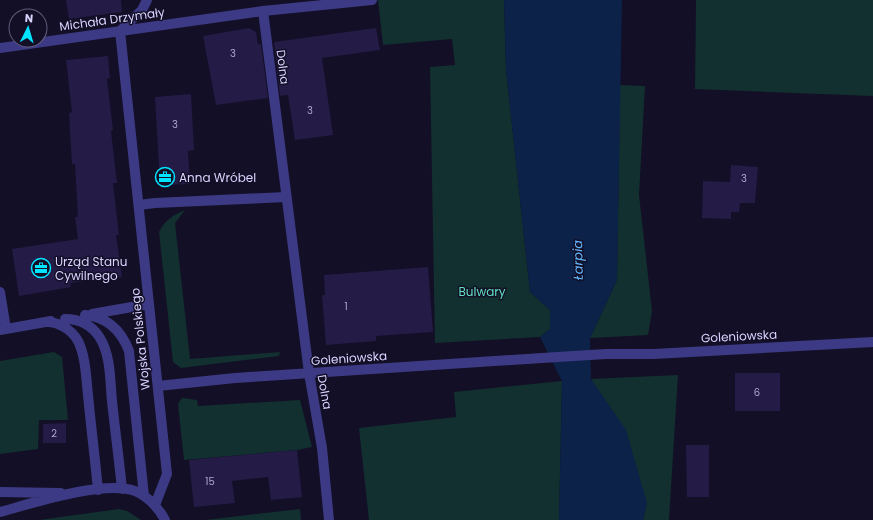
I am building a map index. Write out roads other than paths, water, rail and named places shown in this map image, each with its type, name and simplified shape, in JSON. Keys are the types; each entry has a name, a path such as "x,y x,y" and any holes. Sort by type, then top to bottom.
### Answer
{"street":[{"path":"120,31 142,10 147,0"},
{"name":"Michała Drzymały","path":"0,48 263,11 372,0"},
{"name":"Dolna","path":"263,11 309,373 322,448 329,520"},
{"name":"Wojska Polskiego","path":"120,31 167,474 156,506"},
{"path":"139,205 286,197"},
{"path":"0,292 3,329 149,304"},
{"path":"85,315 104,319 114,326 122,337 129,351 144,496"},
{"path":"65,319 78,320 85,323 96,332 105,346 109,369 122,489"},
{"path":"45,322 52,323 71,332 78,340 82,350 98,490"},
{"name":"Goleniowska","path":"158,386 235,378 606,354 654,354 873,342"},
{"path":"0,512 75,493 122,489 133,491 144,496 156,506 165,520"},
{"path":"0,492 75,493"}],"water":[{"name":"Łarpia","path":"504,0 622,0 617,280 590,338 591,379 626,430 647,503 643,520 559,520 562,381 540,337 550,329 550,310 530,292 506,70"}],"place":[{"name":"Anna Wróbel","path":"165,177"},
{"name":"Urząd Stanu Cywilnego","path":"41,268"}],"park label":[{"name":"Bulwary","path":"482,291"}]}
